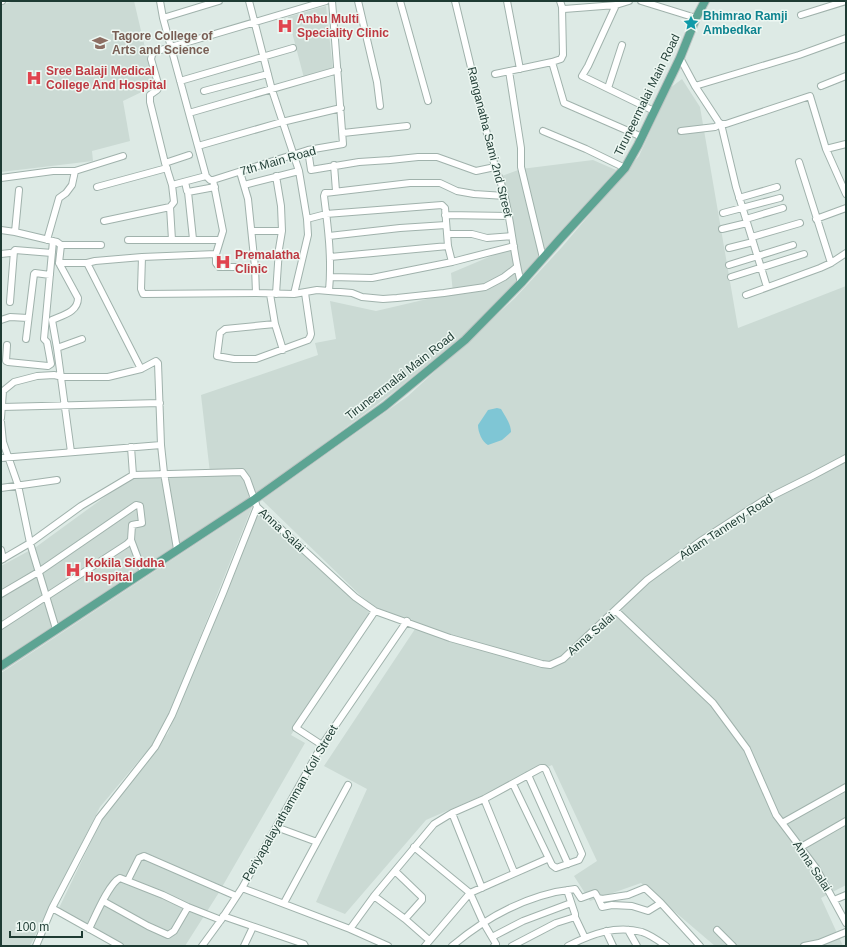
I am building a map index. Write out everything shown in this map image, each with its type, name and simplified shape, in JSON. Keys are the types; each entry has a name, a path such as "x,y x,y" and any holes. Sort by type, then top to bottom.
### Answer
{"main road":[{"name":"Tiruneermalai Main Road","path":"1,666 177,549 256,503 391,401 466,340 521,283 625,168 642,138 705,1"}],"street":[{"path":"160,1 163,18 206,176 210,180 213,180 215,187 223,231 216,254 216,263 219,267 255,268"},
{"path":"163,18 219,1"},
{"path":"249,1 272,90 299,171 307,219 308,235 294,294"},
{"path":"104,221 170,207 174,202 172,185 150,102 150,95 157,90 158,87 151,59 154,52 326,1"},
{"path":"332,1 343,133 407,126"},
{"path":"358,1 377,82 380,106"},
{"path":"400,1 428,101"},
{"name":"Ranganatha Sami 2nd Street","path":"456,1 495,167 501,180 505,196 521,283"},
{"path":"507,1 520,68"},
{"path":"561,4 564,9 600,4 616,5 629,1"},
{"path":"641,1 696,18"},
{"path":"801,16 846,1"},
{"path":"495,74 561,59 563,55 561,4"},
{"path":"616,5 582,76 654,111"},
{"path":"695,86 799,55 809,50 846,38"},
{"path":"608,88 622,45"},
{"path":"180,81 293,48"},
{"path":"680,58 695,86 721,124 743,209 767,287"},
{"path":"552,62 564,103 642,138"},
{"path":"189,113 338,70"},
{"path":"509,71 521,148 521,167 543,258"},
{"path":"204,91 268,74"},
{"path":"821,86 846,76"},
{"path":"681,131 715,127 810,96 826,149 843,177 846,194"},
{"path":"198,146 282,122 341,108"},
{"path":"543,131 625,168"},
{"name":"7th Main Road","path":"213,180 308,150 343,144 343,133"},
{"path":"826,149 846,144"},
{"path":"308,150 312,170 334,165 425,157 437,157 476,171 495,167"},
{"path":"97,187 166,165 189,155"},
{"path":"1,178 53,171 75,171 123,156"},
{"path":"798,162 831,263"},
{"path":"334,165 336,191"},
{"path":"7,345 6,361 8,362 48,366 51,364 47,342 44,339 52,254 50,240 59,198 66,194 72,184 75,171"},
{"path":"244,185 299,171"},
{"path":"240,172 248,199 252,231 256,293"},
{"path":"172,185 206,176"},
{"path":"276,176 281,206 282,231 273,294 275,324 283,350"},
{"path":"184,182 188,192 193,239"},
{"path":"329,291 331,277 329,236 324,196 327,192 410,183 440,183 457,191 505,196"},
{"path":"188,192 215,187"},
{"path":"740,198 777,187"},
{"path":"15,232 19,190"},
{"path":"723,213 743,209 780,198"},
{"path":"307,219 326,214 442,205 445,208 448,246 452,262"},
{"path":"170,207 172,240"},
{"path":"722,229 783,208"},
{"path":"816,219 846,208"},
{"path":"445,215 509,216"},
{"path":"729,248 800,223"},
{"path":"329,236 400,228 446,225"},
{"path":"1,230 50,240 61,245 101,244"},
{"path":"252,231 282,231"},
{"path":"447,234 472,234 487,238 512,236"},
{"path":"128,240 220,240"},
{"path":"61,245 59,263 78,298 76,308 52,320 71,452"},
{"path":"729,265 793,245"},
{"path":"330,257 448,246"},
{"path":"331,277 372,278 452,262 514,246"},
{"path":"10,302 14,251 52,254"},
{"path":"746,294 803,275 831,263 846,253"},
{"path":"1,254 10,254"},
{"path":"59,263 87,263 142,257 216,254"},
{"path":"731,277 804,254"},
{"path":"142,257 140,289 143,294 294,294 317,290 352,293 362,297 383,299 485,287 504,277 517,267"},
{"path":"87,263 141,369"},
{"path":"26,339 34,274 50,275"},
{"path":"275,324 222,330 220,333 217,356 247,360 256,359 308,340 310,337 305,293"},
{"path":"1,320 10,317 28,318"},
{"path":"57,348 82,339"},
{"path":"1,418 2,391 14,382 37,376 54,375 108,377 141,369 156,361 158,363 161,445 164,473 177,549"},
{"path":"2,407 36,408 160,403"},
{"path":"1,422 8,458 18,485 30,543 40,571 56,629"},
{"path":"1,458 161,445"},
{"path":"131,447 133,474"},
{"name":"Adam Tannery Road","path":"615,610 647,580 702,540 764,500 846,458"},
{"path":"1,550 2,559 30,543 81,506 133,474 242,472 247,478 256,503 223,593 172,715 155,747 99,818 52,908 37,946"},
{"path":"1,488 57,480"},
{"name":"Anna Salai","path":"256,503 350,592 375,610 450,638 542,664 550,664 563,659 615,610 714,703 747,750 776,815 816,868 846,923"},
{"path":"1,594 40,571 138,504 140,507 142,523 132,525 131,540 144,572"},
{"path":"1,626 131,540"},
{"path":"322,744 296,728 375,610"},
{"name":"Periyapalayathamman Koil Street","path":"202,946 242,888 322,744 407,622"},
{"path":"350,929 374,896 434,824 452,813 484,799 541,768 546,770 582,854 579,860 554,867 547,858 513,784"},
{"path":"528,775 568,864"},
{"path":"284,903 348,785"},
{"path":"782,823 846,787"},
{"path":"484,799 514,872"},
{"path":"452,813 482,888"},
{"path":"801,847 846,821"},
{"path":"276,827 317,842"},
{"path":"414,847 470,893 495,945"},
{"path":"128,880 139,858 144,856 236,896"},
{"path":"424,946 470,893 547,858"},
{"path":"395,871 422,897 422,900 406,919"},
{"path":"89,929 108,892 116,880 120,878 128,880 188,907 253,927 304,944 305,946"},
{"path":"242,888 350,929 388,946"},
{"path":"598,898 602,899 628,895 645,888 661,902 700,946"},
{"path":"452,946 483,922 513,906 536,897 567,890 576,889 581,898 595,893 602,907 612,905 632,906 648,911 661,902"},
{"path":"567,890 575,917 585,938"},
{"path":"834,900 846,895"},
{"path":"374,896 406,919 429,940"},
{"path":"103,901 148,926 168,935 174,931 188,907"},
{"path":"492,936 523,921 572,903"},
{"path":"52,908 120,946"},
{"path":"512,946 556,923 575,917"},
{"path":"243,946 253,927"},
{"path":"568,946 606,931 628,930 643,932 653,936 666,946"},
{"path":"628,930 637,946"},
{"path":"717,930 733,946"},
{"path":"606,931 613,946"},
{"path":"804,946 819,943 846,932"}],"shaded area":[{"path":"15,1 134,1 154,86 123,101 130,141 92,151 93,161 1,172 1,5"},
{"path":"326,6 333,70 304,78 288,17"},
{"path":"682,79 700,107 738,328 846,286 846,885 821,898 843,946 715,946 641,883 590,901 574,876 597,861 552,765 426,820 345,914 316,902 367,789 324,766 417,626 374,606 361,596 262,500 408,396 515,298 562,247 639,156 670,88"},
{"path":"593,160 616,170 530,267 462,337 395,391 247,501 1,662 1,566 36,547 132,477 210,473 201,395 318,355 315,343 336,339 330,301 376,311 453,293 451,273 515,246 502,176 521,169"},
{"path":"252,507 173,705 157,739 100,807 31,944 29,946 1,946 1,673"},
{"path":"258,512 370,613 291,735 305,743 218,894 185,946 123,946 59,908 103,817 168,733"}],"water":[{"path":"497,408 501,409 506,417 511,432 502,440 488,445 484,442 481,436 478,425 488,410"}],"place":[{"name":"Bhimrao Ramji Ambedkar","path":"691,23"},
{"name":"Anbu Multi Speciality Clinic","path":"285,26"},
{"name":"Tagore College of Arts and Science","path":"100,43"},
{"name":"Sree Balaji Medical College And Hospital","path":"34,78"},
{"name":"Premalatha Clinic","path":"223,262"},
{"name":"Kokila Siddha Hospital","path":"73,570"}]}
